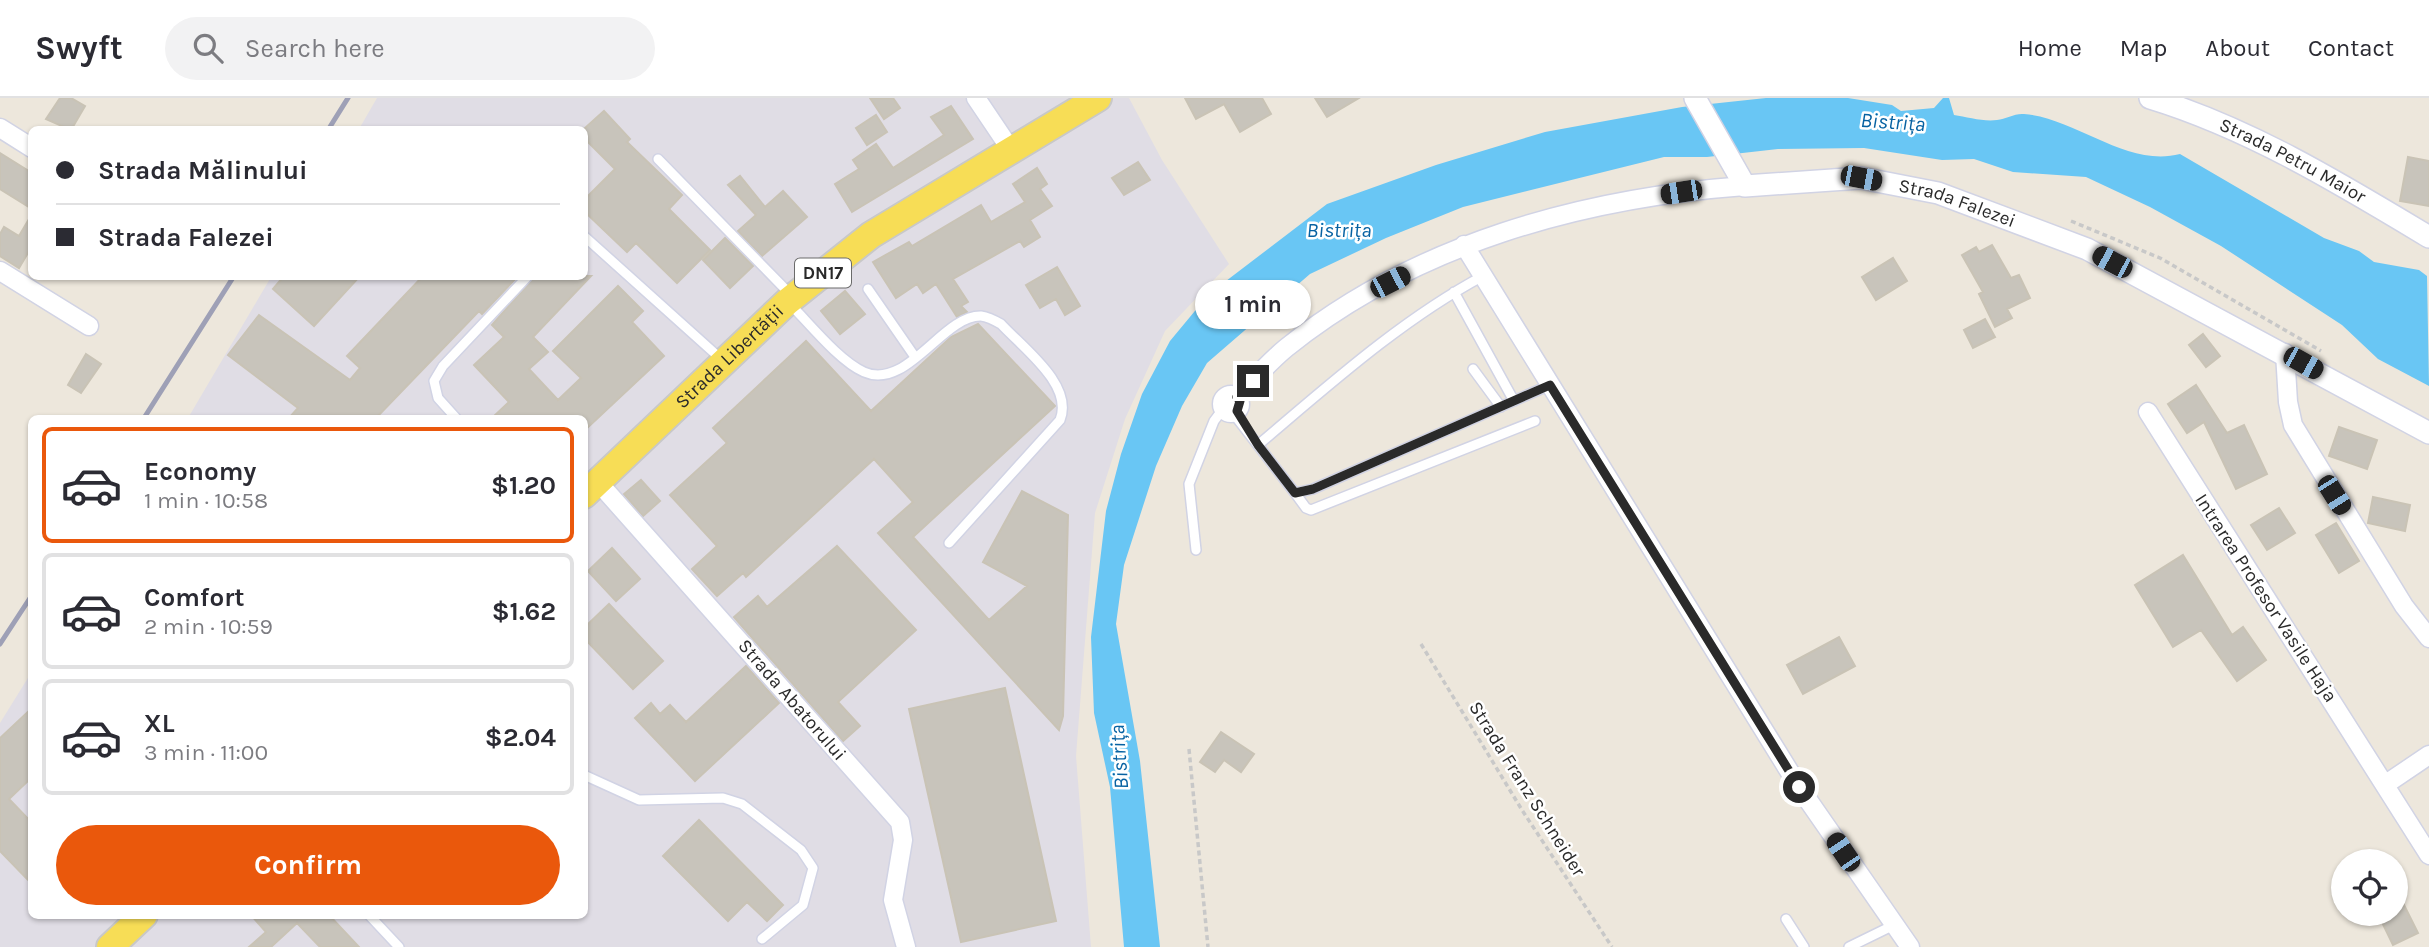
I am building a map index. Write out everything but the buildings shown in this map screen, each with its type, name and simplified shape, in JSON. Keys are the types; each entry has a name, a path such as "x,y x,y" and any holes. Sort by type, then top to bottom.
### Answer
{"main road":[{"name":"Strada Libertății","path":"592,488 790,300 871,235 1098,98"},
{"path":"110,947 140,919"}],"street":[{"path":"976,98 1011,150"},
{"path":"1695,98 1740,177"},
{"name":"Strada Petru Maior","path":"2150,98 2219,124 2286,156 2429,237"},
{"path":"0,128 28,146"},
{"name":"Strada Falezei","path":"1233,407 1284,349 1341,307 1464,244 1543,218 1702,189 1740,177 1861,178 1938,193 2087,250 2285,353 2429,433"},
{"path":"1464,244 1799,787 1910,947"},
{"path":"0,271 89,326"},
{"path":"2285,353 2288,402 2293,425 2404,607 2429,638"},
{"name":"Intrarea Profesor Vasile Haja","path":"2148,412 2429,855"},
{"name":"Strada Abatorului","path":"592,488 900,822 904,840 893,900 906,947"},
{"path":"2386,784 2429,755"}],"lane":[{"path":"658,159 841,355 864,372 878,375 896,371 966,319 989,318 1001,324 1060,387 1065,408 1060,420 949,542"},
{"path":"588,240 724,362"},
{"path":"1258,445 1351,367 1454,292 1483,276"},
{"path":"453,415 438,398 434,381 443,366 524,280"},
{"path":"868,289 915,357"},
{"path":"1454,292 1514,401"},
{"path":"1473,369 1501,407"},
{"path":"1295,493 1313,489 1550,385"},
{"path":"1196,550 1189,484 1214,421 1233,407 1258,445 1306,508 1311,510 1535,421"},
{"path":"588,777 639,800 723,798 742,804 801,850 813,868 803,905 762,939"},
{"path":"373,919 399,947"},
{"path":"1786,919 1804,947"},
{"path":"1849,947 1894,925"}],"path":[{"name":"Strada Franz Schneider","path":"1421,644 1522,810 1612,947"},
{"path":"1189,749 1208,947"}],"shaded area":[{"path":"377,98 1129,98 1162,160 1229,264 1165,331 1125,419 1095,513 1076,756 1091,947 0,947 0,723 28,678 28,919 588,919 588,415 190,415 269,280 588,280 588,126 361,126"}],"water":[{"name":"Bistrița","path":"1766,98 1848,98 1892,105 1901,111 1934,108 1943,98 1949,98 1954,115 1981,120 2000,119 2017,114 2043,117 2121,149 2160,156 2180,154 2324,238 2359,251 2374,262 2419,270 2427,276 2429,386 2378,359 2342,325 2221,246 2150,207 2086,177 2013,172 1974,159 1942,160 1864,148 1778,149 1707,157 1664,157 1463,207 1386,238 1310,274 1207,363 1182,406 1156,466 1124,565 1116,624 1140,761 1160,947 1124,947 1110,787 1094,713 1091,637 1106,511 1121,454 1142,394 1170,341 1209,294 1327,204 1436,165 1545,132 1682,107"}],"railway":[{"path":"330,126 348,98"},
{"path":"146,415 231,280"},
{"path":"0,644 28,601"}],"route":[{"path":"1253,381 1237,397 1240,407 1237,411 1282,480 1295,493 1313,489 1550,385 1799,787"}]}
